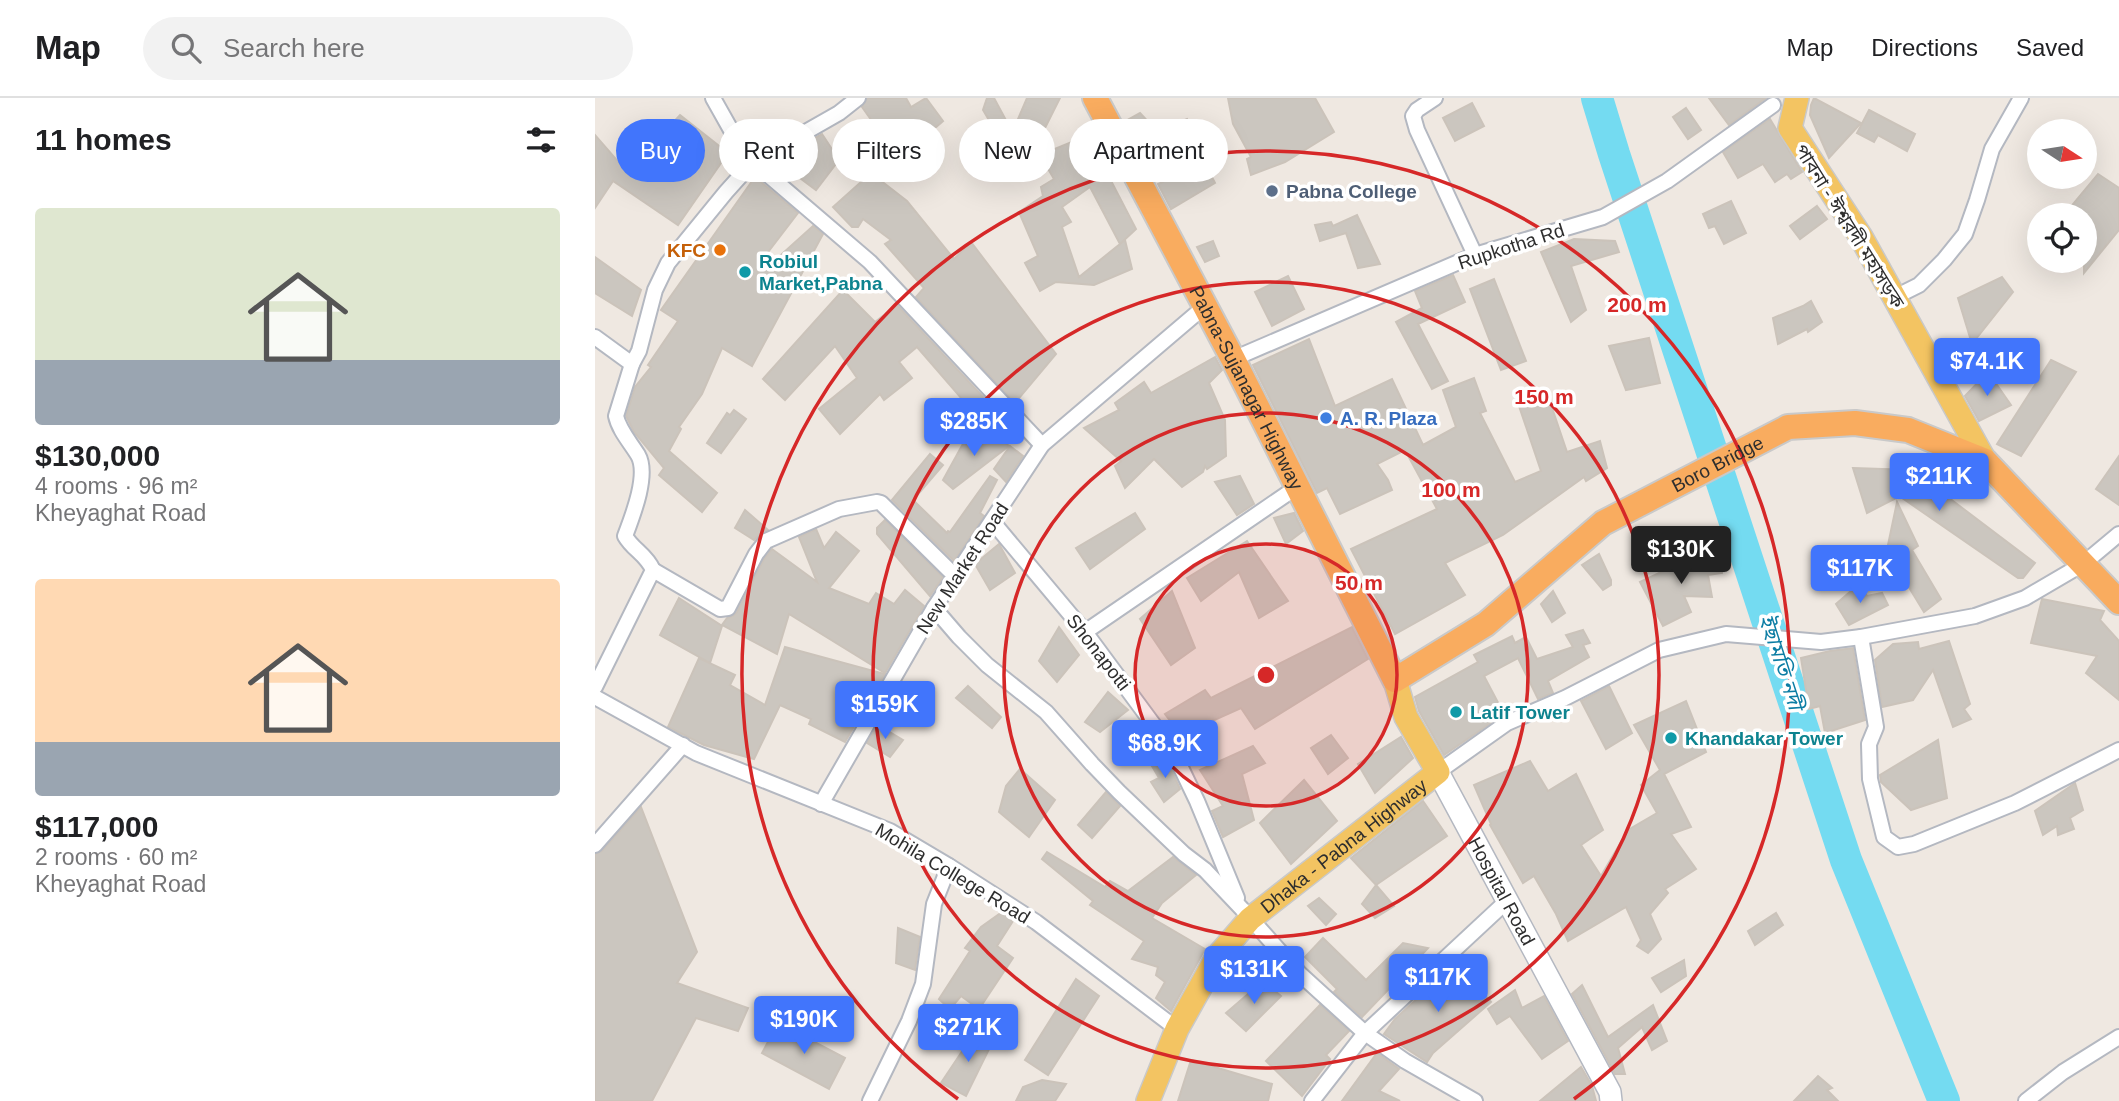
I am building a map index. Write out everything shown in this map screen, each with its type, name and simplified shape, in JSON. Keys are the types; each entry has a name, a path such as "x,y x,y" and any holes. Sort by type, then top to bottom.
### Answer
{"highway":[{"name":"Pabna-Sujanagar Highway","path":"1095,98 1233,359 1395,680"},
{"name":"Boro Bridge","path":"1395,680 1486,624 1603,523 1788,427 1855,423 1908,430 1985,461"},
{"path":"1985,461 2119,602"}],"main road":[{"name":"পাবনা - ঈশ্বরদী মহাসড়ক","path":"1797,98 1790,128 1861,237 1985,461"},
{"name":"Hospital Road","path":"1395,680 1406,718 1508,900 1611,1092 1612,1101"},
{"name":"Dhaka - Pabna Highway","path":"1148,1101 1177,1029 1217,957 1246,914 1438,772"}],"street":[{"path":"713,98 725,119"},
{"path":"818,125 858,98"},
{"path":"1435,98 1417,110 1413,116 1416,130 1475,255"},
{"path":"1895,297 1919,285 1944,260 1965,233 1991,149 2021,98"},
{"path":"1770,102 1790,128"},
{"name":"Rupkotha Rd","path":"1233,359 1475,255 1603,217 1667,181 1770,102"},
{"path":"736,182 668,263 655,290 639,351 632,364 616,416 617,424 643,466 625,536 627,540 649,559 653,570 720,609 729,608 756,554 766,541 839,509 877,502 955,576"},
{"path":"776,182 870,262 1042,445"},
{"name":"New Market Road","path":"821,804 934,608 1042,445 1204,307"},
{"path":"595,337 632,364"},
{"path":"1085,632 1297,487"},
{"name":"Shonapotti","path":"992,521 1085,632 1173,751 1246,914"},
{"path":"1438,772 1507,723 1565,698 1659,650 1727,634 1821,642 1975,617 2025,598 2083,564 2119,534"},
{"path":"595,687 653,570"},
{"path":"934,608 959,638 987,665 1046,712 1110,783 1184,854 1205,870 1300,974 1365,1032 1405,1061 1475,1101"},
{"path":"1861,637 1876,727 1869,744 1870,779 1884,836 1898,847 1914,844 2015,803 2119,750"},
{"name":"Mohila College Road","path":"595,696 696,753 890,831 1036,922 1177,1029"},
{"path":"595,845 683,745"},
{"path":"870,1101 909,1021 923,984 934,904 949,866"},
{"path":"1312,1101 1365,1032 1508,900"},
{"path":"2026,1101 2063,1072 2119,1037"}],"building":[{"path":"867,98 906,98 911,107 926,98 942,119 871,119 862,107"},
{"path":"987,98 994,98 1005,119 988,119 983,110"},
{"path":"1027,98 1060,98 1050,119 1018,119"},
{"path":"1228,98 1315,98 1334,132 1285,162 1251,175 1247,159 1251,157 1233,124"},
{"path":"1709,98 1766,98 1729,125"},
{"path":"1814,98 1861,123 1829,158 1810,115"},
{"path":"1472,103 1484,126 1455,141 1443,118"},
{"path":"1686,108 1701,130 1688,139 1673,117"},
{"path":"1869,110 1915,134 1907,151 1878,135 1874,142 1857,133"},
{"path":"1140,113 1146,119 1129,119"},
{"path":"1770,119 1802,172 1791,179 1787,174 1775,182 1763,164 1738,178 1723,152"},
{"path":"822,134 832,149 832,169 816,190 805,182 818,182 818,136"},
{"path":"595,135 616,159 616,182 705,182 705,135 719,146 719,166 678,225 613,181 595,208"},
{"path":"1069,143 1069,182 1112,182 1136,229 1120,244 1125,240 1132,269 1094,285 1056,282 1040,291 1025,263 1038,256 1019,212 1043,196 1041,187 1055,182 1055,149","holes":["1090,187 1120,244 1079,277 1062,227 1071,222 1062,207"]},
{"path":"2097,175 2119,188 2119,230 2097,257 2097,203 2074,203 2086,189 2097,189"},
{"name":"Robiul Market,Pabna","path":"751,182 761,182 798,213 765,256 772,263 813,226 823,234 752,366 722,348 702,394 679,427 681,429 669,451 717,493 702,512 659,475 664,468 634,432 626,416 635,387 651,367 648,365 678,321 661,310"},
{"path":"861,182 883,182 907,201 954,259 971,242 1056,354 1015,403 916,297 924,288 885,244 891,240 863,219 858,227 852,227 833,207"},
{"path":"1163,182 1215,183 1171,209 1158,184"},
{"path":"1731,201 1746,233 1724,244 1715,226 1709,228 1703,214"},
{"path":"1817,206 1827,219 1800,239 1790,226"},
{"path":"1357,215 1380,264 1358,268 1346,233 1320,241 1315,225 1331,222 1333,226"},
{"path":"1574,239 1615,241 1619,252 1571,266 1586,310 1571,322 1541,252"},
{"path":"1213,241 1219,256 1205,262 1197,247"},
{"path":"595,257 641,290 632,316 595,293"},
{"path":"1453,275 1465,302 1418,324 1448,381 1432,389 1396,322 1422,308 1415,291"},
{"path":"1288,276 1304,309 1272,326 1255,292"},
{"path":"2002,277 2013,292 1972,344 1958,298"},
{"path":"1494,279 1526,361 1501,370 1470,289"},
{"path":"843,290 875,322 897,305 1000,415 988,429 917,347 899,362 912,378 884,400 880,394 840,434 819,409 857,378 835,346 785,400 763,379"},
{"path":"1811,301 1822,322 1808,332 1807,329 1778,344 1773,318"},
{"path":"1649,338 1660,383 1626,390 1609,346"},
{"path":"1309,339 1335,406 1392,379 1423,445 1456,427 1443,390 1474,378 1486,411 1480,413 1515,482 1541,471 1518,403 1547,393 1567,452 1600,441 1607,468 1586,481 1584,477 1503,535 1445,563 1465,595 1395,634 1351,549 1437,509 1405,450 1377,464 1392,490 1340,514 1327,488 1317,493 1253,365"},
{"path":"1215,357 1222,370 1209,383 1225,420 1226,456 1207,469 1205,466 1203,472 1182,487 1154,459 1125,488 1115,466 1121,461 1084,428 1119,410 1115,403 1144,382 1151,393"},
{"path":"2051,360 2076,372 2021,456 1997,444"},
{"path":"1988,372 2011,405 1979,421 1965,396"},
{"path":"734,410 746,419 721,453 707,443 727,413 730,415"},
{"path":"988,429 1009,446 953,489 943,480 964,442 970,449"},
{"path":"1010,446 1023,456 1006,482 994,469"},
{"path":"930,454 943,465 913,500 947,533 990,476 997,480 980,513 984,516 954,561 892,500"},
{"path":"2119,456 2119,505 2096,489"},
{"path":"1853,468 1912,470 2035,563 2023,578 2018,578 1892,491 1896,498 1867,513"},
{"path":"1240,476 1254,504 1237,515 1215,482"},
{"path":"1897,502 1918,546 1912,550 1941,599 1924,612 1899,571 1888,545"},
{"path":"745,510 768,530 754,540 735,528"},
{"path":"1135,513 1145,529 1090,569 1076,548"},
{"path":"1294,513 1303,531 1286,544 1274,518"},
{"path":"885,520 943,577 930,596 877,534 877,528"},
{"path":"816,529 824,548 836,532 859,551 829,588 869,604 876,593 894,604 905,590 924,606 885,673 789,614 777,654 722,625 737,612 764,559 772,549 817,582 799,537"},
{"path":"1247,541 1288,601 1259,618 1239,572 1201,601 1187,578"},
{"path":"999,544 1015,573 990,590 975,564"},
{"path":"1721,551 1722,573 1708,575 1712,597 1684,596 1691,612 1663,626 1640,582 1689,559"},
{"path":"1599,554 1611,580 1611,585 1603,590 1582,565"},
{"path":"1858,585 1867,596 1882,593 1888,605 1849,625 1836,604"},
{"path":"1172,591 1195,648 1171,665 1140,619"},
{"path":"1553,591 1565,613 1552,622 1541,604"},
{"path":"679,598 722,626 710,663 660,635"},
{"path":"2042,599 2104,611 2100,620 2119,641 2119,700 2086,673 2097,656 2031,643"},
{"path":"1059,627 1079,655 1057,682 1039,661"},
{"path":"1352,627 1368,659 1255,729 1241,708 1181,735 1165,714 1205,690 1211,698"},
{"path":"1583,630 1590,643 1583,645 1589,657 1548,681 1553,693 1538,699 1518,658 1484,676 1504,714 1444,755 1419,711 1415,697 1478,662 1474,655 1512,636 1515,643 1526,637 1537,659 1573,647 1566,635"},
{"path":"1949,641 1970,704 1964,709 1971,719 1953,727 1933,670 1913,700 1882,707 1875,660 1893,644 1918,642 1919,649"},
{"path":"785,647 885,674 845,742 809,724 811,719 780,705 754,759 704,745 668,727 699,658 735,675 730,685 765,705"},
{"path":"1853,648 1865,720 1825,733 1820,706 1809,709 1801,658"},
{"path":"968,686 1001,717 992,728 956,698"},
{"path":"1609,686 1632,733 1606,749 1581,701"},
{"path":"1108,692 1128,710 1100,732 1085,722"},
{"path":"1686,701 1706,752 1664,774 1691,827 1671,834 1696,869 1665,889 1668,893 1650,914 1661,939 1648,953 1637,946 1641,940 1626,907 1568,941 1534,876 1523,883 1490,825 1474,785 1530,761 1548,791 1576,774 1603,830 1581,845 1601,876 1628,830 1657,813 1641,785 1660,770 1634,725"},
{"path":"878,725 903,740 890,757 867,743"},
{"path":"1331,735 1348,758 1328,774 1311,748"},
{"path":"1401,737 1413,758 1375,793 1358,764"},
{"path":"1938,740 1947,798 1911,810 1881,782 1880,775"},
{"path":"1253,746 1265,763 1242,774 1254,820 1223,837 1212,811 1223,806 1200,770"},
{"path":"1166,758 1180,789 1164,802 1151,782 1159,778 1152,766"},
{"path":"1020,769 1055,800 1029,837 999,812 1006,786"},
{"path":"1304,780 1337,821 1291,864 1260,823"},
{"path":"2075,783 2083,810 2070,818 2074,829 2058,835 2057,826 2043,835 2035,811"},
{"path":"1106,792 1120,806 1092,838 1078,825"},
{"path":"1423,801 1447,836 1376,885 1351,858"},
{"path":"641,807 697,952 677,983 748,1008 738,1031 696,1018 652,1101 595,1101 595,854 602,851"},
{"path":"1047,852 1105,887 1110,881 1128,891 1173,857 1196,875 1162,903 1152,918 1205,949 1171,1011 1156,998 1165,982 1156,975 1158,967 1132,959 1144,941 1090,905 1093,901 1042,859"},
{"path":"1376,885 1394,906 1375,918 1362,904"},
{"path":"1319,898 1336,914 1326,925 1308,906"},
{"path":"1002,912 1013,921 997,946 1013,958 979,1009 961,996 950,1009 939,999 970,951 965,948 981,927"},
{"path":"1776,913 1783,925 1755,945 1748,931"},
{"path":"898,928 920,937 915,970 896,963"},
{"path":"1323,938 1366,980 1403,943 1428,948 1362,1017 1334,992 1337,989 1305,957"},
{"path":"1684,960 1686,976 1661,992 1652,978"},
{"path":"1455,964 1491,1002 1433,1053 1427,1062 1384,1034 1395,1019"},
{"path":"1076,979 1099,996 1048,1075 1025,1060"},
{"path":"1263,981 1281,996 1246,1031 1226,1013"},
{"path":"1582,985 1608,1037 1653,1005 1667,1041 1652,1050 1642,1027 1618,1048 1625,1074 1615,1074 1572,994"},
{"path":"1515,990 1522,1008 1544,996 1568,1041 1542,1059 1510,1016 1497,1024 1488,1009"},
{"path":"1320,1005 1349,1031 1326,1055 1330,1059 1302,1096 1266,1061"},
{"path":"778,1023 845,1058 829,1089 762,1053"},
{"path":"975,1032 993,1041 966,1096 941,1083"},
{"path":"1377,1053 1399,1069 1379,1091 1400,1101 1342,1101"},
{"path":"1191,1060 1272,1084 1268,1101 1178,1101"},
{"path":"1581,1067 1592,1086 1596,1101 1540,1101"},
{"path":"1818,1076 1832,1088 1827,1090 1838,1101 1794,1101"},
{"path":"1042,1080 1066,1084 1055,1101 1016,1101 1023,1087"}],"waterway":[{"name":"ইছামতি নদী","path":"1597,98 1846,860 1944,1101"}],"place":[{"name":"Pabna College","path":"1272,191"},
{"name":"KFC","path":"720,250"},
{"name":"Robiul Market,Pabna","path":"745,272"},
{"name":"A. R. Plaza","path":"1326,418"},
{"name":"Latif Tower","path":"1456,712"},
{"name":"Khandakar Tower","path":"1671,738"}]}
